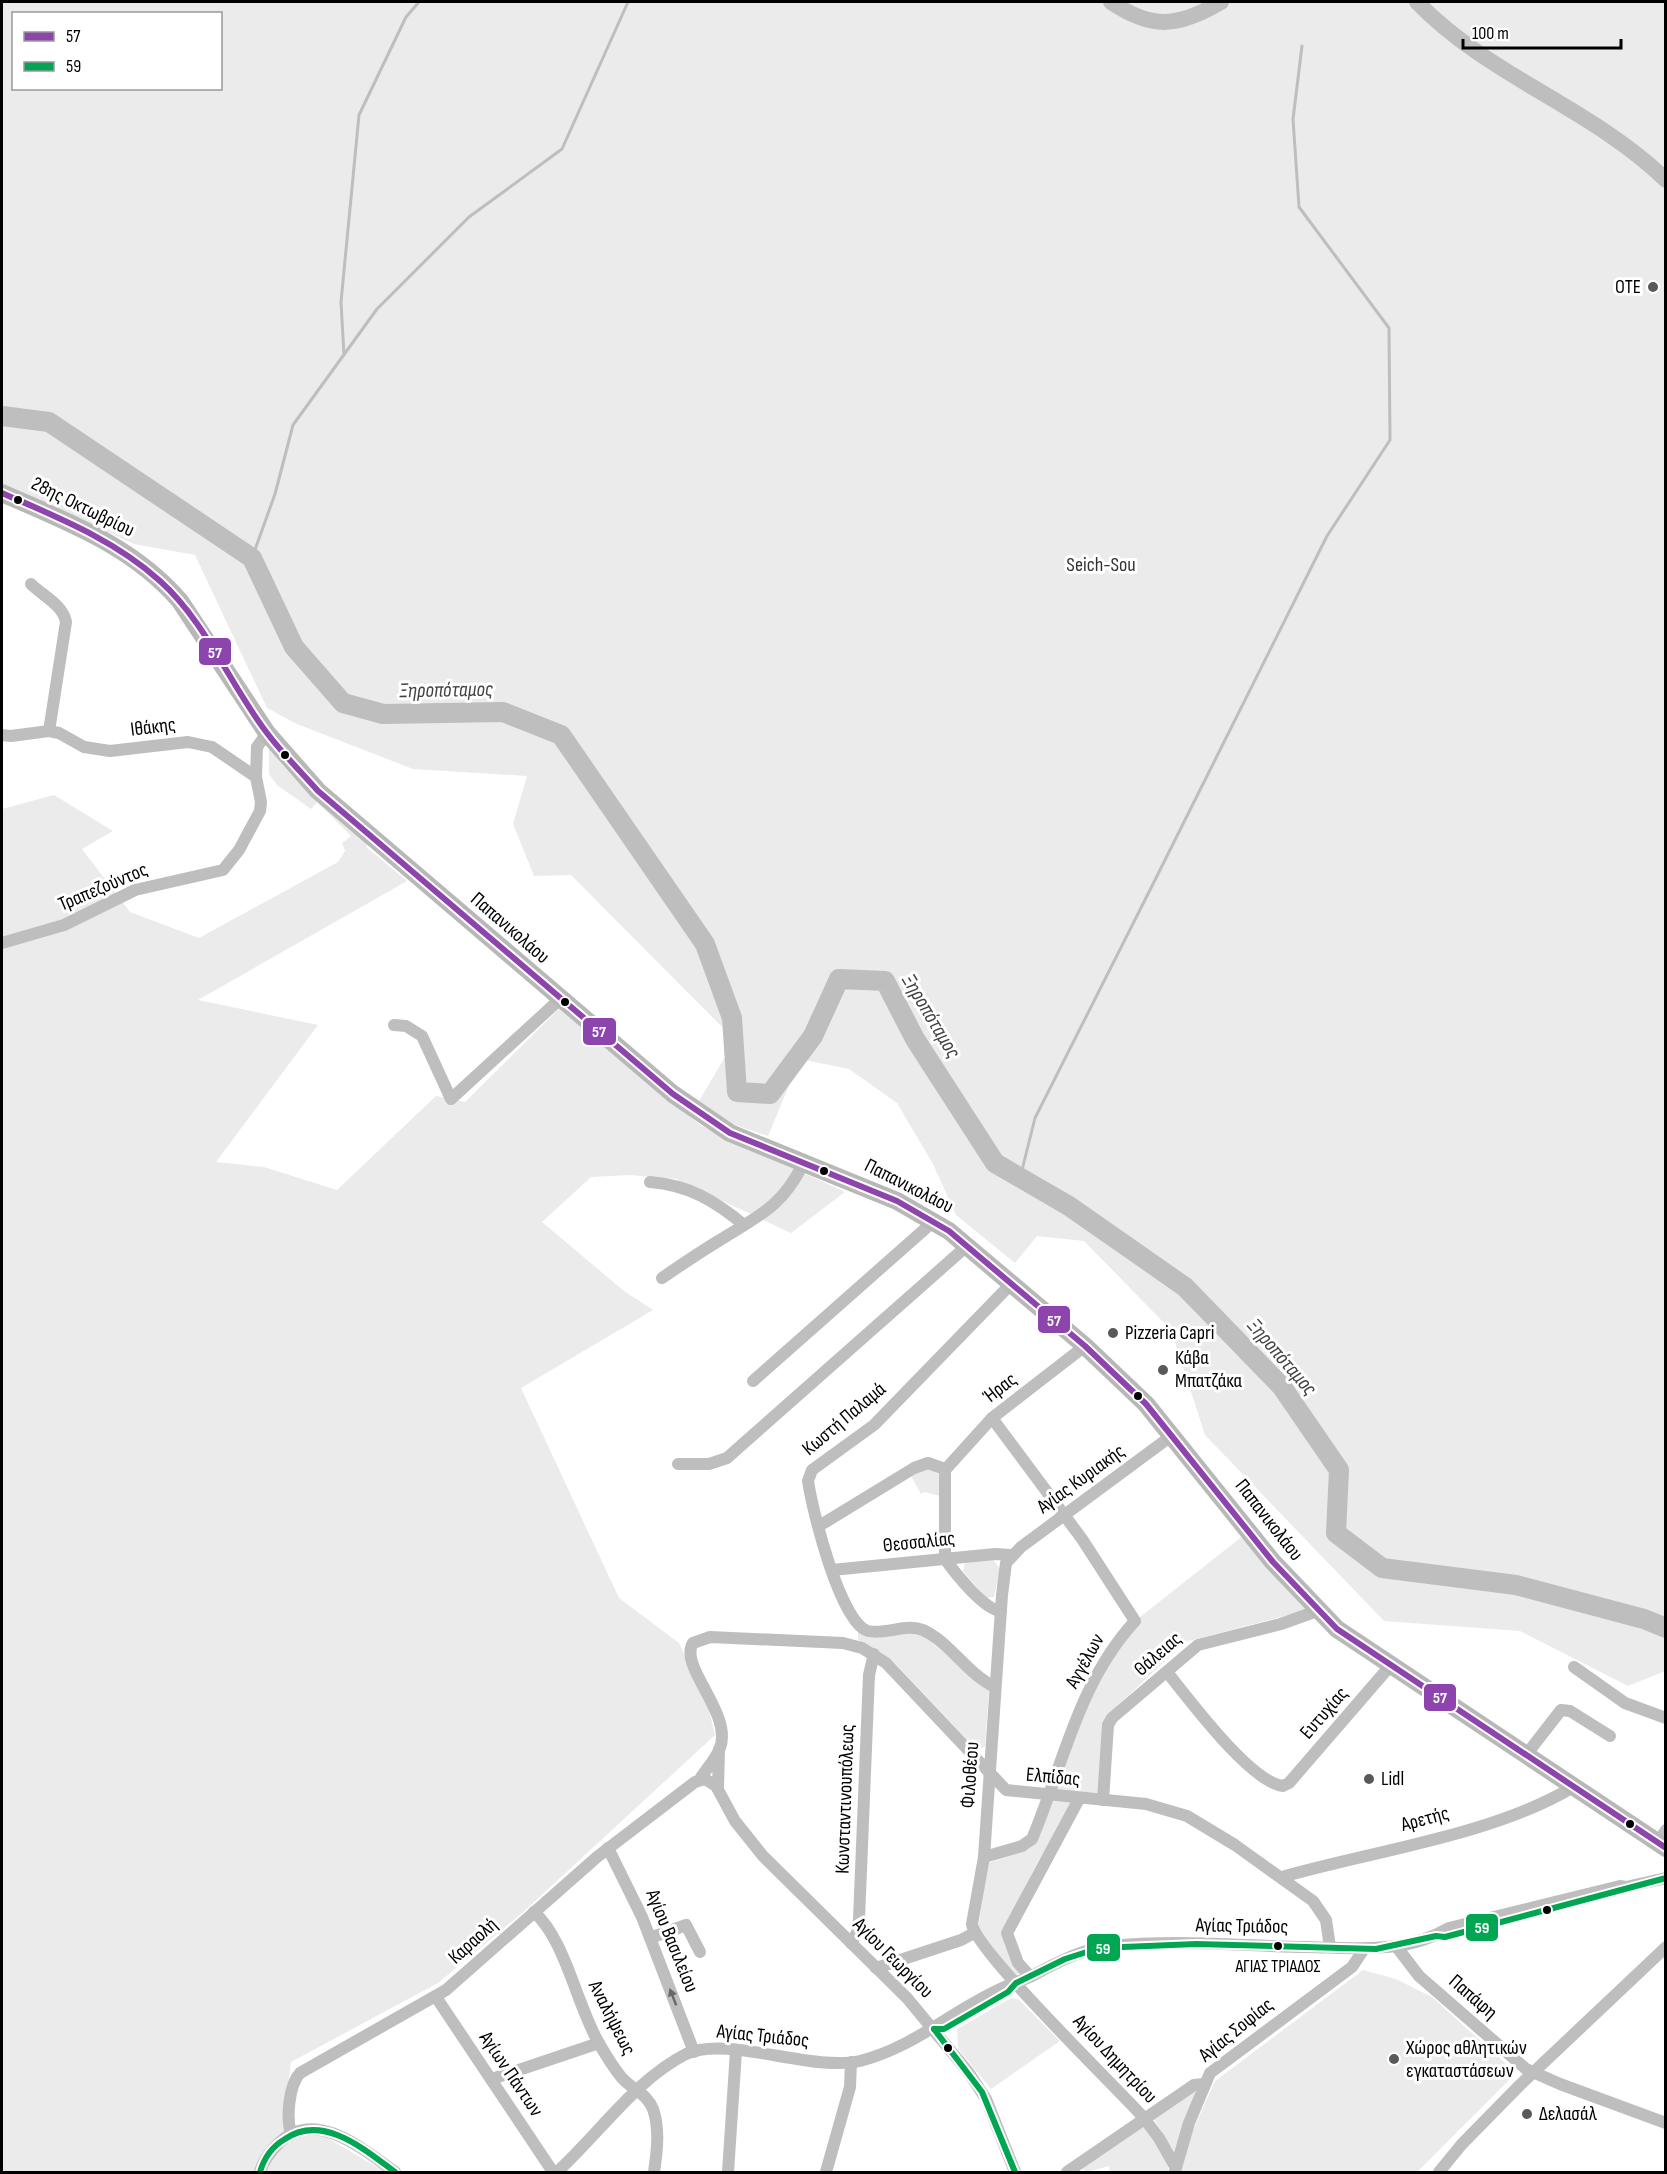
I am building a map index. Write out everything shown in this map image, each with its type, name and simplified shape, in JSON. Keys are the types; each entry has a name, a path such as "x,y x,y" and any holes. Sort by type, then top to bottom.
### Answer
{"main road":[{"name":"28ης Οκτωβρίου","path":"2,493 104,540 143,564"},
{"name":"Παπανικολάου","path":"143,564 180,601 267,733 295,768 334,807 559,1000 696,1112 742,1139 897,1201 934,1221 968,1245 1125,1382 1174,1434 1273,1562 1317,1611 1346,1636 1573,1787 1663,1840"}],"street":[{"path":"1111,2 1138,18 1174,22 1193,18 1221,2"},
{"path":"1417,2 1449,32 1608,135 1665,180"},
{"path":"2,735 48,731 66,622 58,606 47,600 31,584"},
{"name":"Ιθάκης","path":"48,731 84,747 111,751 188,742 212,747 256,777"},
{"path":"256,777 257,747 267,733"},
{"name":"Τραπεζούντος","path":"2,943 64,925 135,890 223,870 239,850 259,815 261,802 256,777"},
{"path":"394,1024 406,1026 422,1036 451,1099 559,1000"},
{"path":"662,1278 760,1217 789,1188 803,1164"},
{"path":"650,1182 691,1189 709,1198 744,1225"},
{"path":"753,1381 934,1221"},
{"path":"678,1464 709,1464 727,1458 968,1245"},
{"name":"Κωστή Παλαμά","path":"995,1687 977,1676 923,1630 909,1628 874,1632 854,1622 832,1570 808,1484 812,1470 874,1425 1012,1283"},
{"name":"Ήρας","path":"945,1468 992,1418 1085,1346"},
{"name":"Αγγέλων","path":"984,1857 1029,1842 1048,1796 1062,1750 1090,1689 1111,1649 1135,1621 1065,1515 992,1418"},
{"name":"Αγίας Κυριακής","path":"1011,1555 1174,1434"},
{"path":"819,1526 914,1468 928,1463 945,1468 945,1559 988,1607 1001,1611"},
{"name":"Θεσσαλίας","path":"832,1570 995,1554 1011,1555"},
{"name":"Φιλοθέου","path":"974,1933 973,1918 984,1857 1004,1572 1011,1555"},
{"name":"Θάλειας","path":"1103,1800 1110,1720 1199,1644 1281,1624 1317,1611"},
{"name":"Ελπίδας","path":"699,1639 710,1637 838,1642 862,1648 874,1654 893,1670 1010,1792 1155,1805 1176,1811 1221,1836 1282,1877 1320,1910 1328,1927 1330,1947"},
{"name":"Αγίου Γεωργίου","path":"699,1639 691,1646 690,1656 719,1721 718,1789"},
{"name":"Κωνσταντινουπόλεως","path":"851,1943 859,1926 869,1675 874,1654"},
{"name":"Ευτυχίας","path":"1167,1672 1233,1750 1269,1781 1279,1786 1286,1785 1390,1666"},
{"path":"1575,1667 1625,1703 1665,1719"},
{"path":"1526,1755 1561,1710 1570,1711 1610,1736"},
{"path":"703,1779 719,1749"},
{"name":"Αγίου Γεωργίου","path":"703,1779 714,1783 735,1821 755,1847 934,2029 982,2092 1015,2172"},
{"name":"Καραολή","path":"291,2133 289,2122 292,2088 298,2075 359,2038 436,1997 608,1848 703,1779"},
{"name":"Αρετής","path":"1282,1877 1502,1819 1553,1799 1573,1787"},
{"path":"1030,1976 1018,1963 1007,1933 1079,1798"},
{"name":"Αγίου Βασιλείου","path":"608,1848 627,1881 694,2052"},
{"name":"Αγίας Τριάδος","path":"555,2172 569,2167 638,2090 672,2063 694,2052 736,2051 827,2063 850,2062 885,2052 934,2029 944,2029 1008,1992 1017,1983 1030,1976 1079,1953 1109,1946 1174,1944 1364,1949 1396,1946 1436,1936 1449,1928 1620,1886 1626,1887 1665,1878"},
{"name":"Αναλήψεως","path":"534,1912 545,1923 552,1935 582,2010 599,2043 622,2078 648,2099 656,2120 654,2172"},
{"path":"650,1938 686,1925 700,1952"},
{"path":"876,1968 961,1940 974,1933 1017,1983"},
{"name":"Παπάφη","path":"1396,1946 1419,1976 1521,2065 1534,2073 1665,2123"},
{"path":"1439,2172 1462,2144 1665,1947"},
{"name":"Αγίας Σοφίας","path":"1175,2170 1204,2084 1214,2070 1352,1967 1364,1949"},
{"name":"Αγίου Δημητρίου","path":"1017,1983 1144,2118 1159,2138 1175,2170"},
{"name":"Αγίων Πάντων","path":"436,1997 555,2172"},
{"path":"492,2079 599,2043"},
{"path":"728,2172 736,2051"},
{"path":"826,2172 850,2087 850,2062"},
{"path":"1067,2172 1194,2085 1204,2084"},
{"path":"259,2172 269,2154 291,2133 303,2128 324,2130 344,2139 395,2172"}],"green space":[{"name":"Seich-Sou","path":"2,2 1665,2 1665,1671 1628,1686 1520,1631 1384,1621 1205,1435 1171,1330 1084,1241 1037,1236 1015,1263 956,1215 933,1164 897,1103 849,1069 800,1059 768,1136 732,1124 699,1101 735,1040 571,875 534,876 513,824 527,776 413,769 297,724 267,708 195,555 134,544 2,483"},
{"path":"272,746 369,842 366,847 407,881 198,1000 318,1025 216,1162 264,1167 337,1190 436,1096 465,1102 562,1006 700,1125 845,1192 791,1233 676,1179 629,1175 591,1177 542,1222 624,1291 653,1310 521,1388 619,1598 679,1643 708,1706 715,1735 521,1914 438,1983 291,2062 284,2117 304,2133 326,2137 385,2172 2,2172 2,809 54,795 113,831 82,849 130,912 199,938 338,862 345,851 342,843 351,836 317,802 311,809 277,785 269,774 269,749"},
{"path":"924,1466 941,1475 940,1496 924,1492 921,1494 910,1474"},
{"path":"1244,1535 1308,1610 1185,1642 1111,1712 1101,1793 1079,1792 1035,1867 1004,1929 1022,1972 1016,1976 978,1930 988,1863 1028,1850 1036,1843 1095,1686 1135,1621"},
{"path":"993,1559 1000,1569 994,1597 986,1598 963,1571 965,1563"},
{"path":"858,1631 912,1633 924,1636 989,1690 985,1746 978,1751 892,1660 858,1640"},
{"name":"Χώρος αθλητικών εγκαταστάσεων","path":"1363,1970 1396,1979 1432,1997 1516,2073 1417,2172 1181,2172 1188,2141 1215,2081"},
{"path":"1011,1998 1018,1999 1060,2041 991,2089 958,2049 957,2029"},
{"path":"1194,2091 1196,2093 1175,2153 1154,2119"},
{"path":"1144,2125 1166,2157 1169,2172 1110,2172 1109,2166 1087,2172 1082,2169"}],"waterway":[{"path":"344,355 341,302 359,115 406,17 419,2"},
{"path":"252,558 275,494 293,425 377,309 469,217 562,149 628,2"},
{"path":"1020,1178 1035,1118 1327,536 1390,440 1389,328 1299,207 1293,119 1302,46"},
{"name":"Ξηροπόταμος","path":"2,416 49,422 252,558 294,647 343,703 383,714 503,712 561,735 705,944 732,1018 737,1092 770,1094 813,1036 839,979 885,981 915,1039 995,1163 1069,1206 1185,1287 1282,1387 1339,1470 1336,1533 1382,1568 1516,1585 1644,1619 1666,1628"}],"transit line":[{"name":"57","path":"2,493 105,541 143,566 160,581 191,615 267,733 318,791 673,1094 730,1133 897,1201 949,1231 1085,1346 1146,1404 1273,1562 1337,1629 1666,1848"},
{"name":"59","path":"934,2029 944,2029 1008,1992 1016,1983 1065,1959 1099,1948 1196,1944 1376,1949 1436,1936 1445,1937 1666,1878"},
{"name":"59","path":"934,2029 982,2092 1015,2172"},
{"name":"59","path":"260,2172 264,2162 277,2145 299,2132 314,2130 329,2132 357,2145 395,2172"}],"place":[{"name":"ΟΤΕ","path":"1653,287"},
{"name":"Pizzeria Capri","path":"1113,1333"},
{"name":"Κάβα Μπατζάκα","path":"1163,1370"},
{"name":"Lidl","path":"1369,1779"},
{"name":"ΑΓΙΑΣ ΤΡΙΑΔΟΣ","path":"1278,1946"},
{"name":"Χώρος αθλητικών εγκαταστάσεων","path":"1394,2059"},
{"name":"Δελασάλ","path":"1527,2114"}]}
